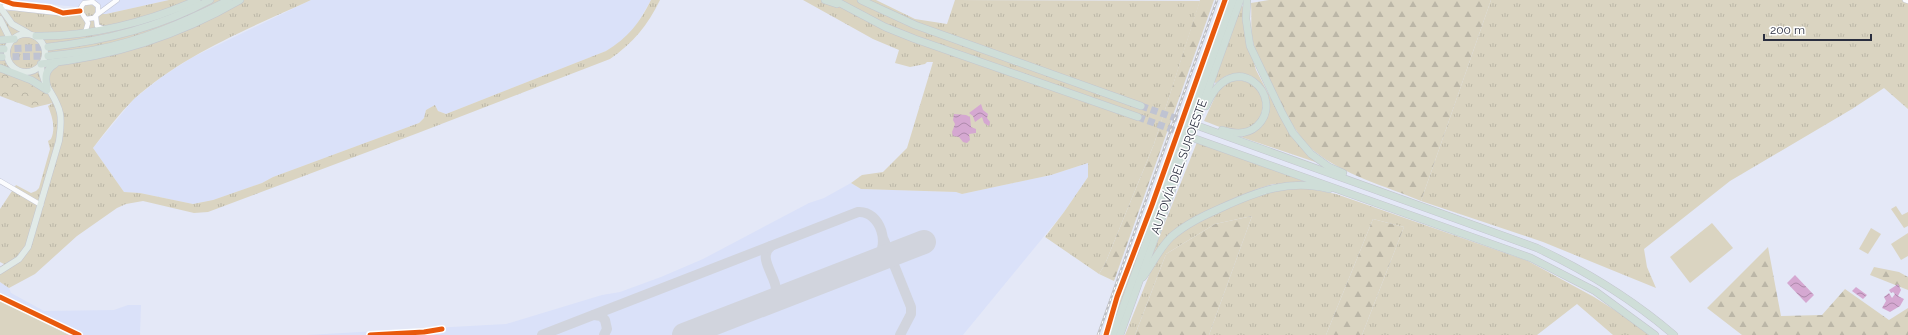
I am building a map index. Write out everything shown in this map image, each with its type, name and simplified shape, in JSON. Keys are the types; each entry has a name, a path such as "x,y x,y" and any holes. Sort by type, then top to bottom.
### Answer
{"highway":[{"path":"32,35 58,37 104,30 164,13 197,0"},
{"path":"48,47 93,41 134,30 172,18 210,0"},
{"path":"48,56 94,50 135,40 183,22 229,0"},
{"path":"41,65 97,57 147,43 206,18 240,0"},
{"path":"825,0 843,6"},
{"path":"834,0 885,27 1138,117"},
{"path":"861,0 916,25 1141,106"},
{"name":"AUTOVÍA DEL SUROESTE","path":"1113,335 1233,0"},
{"name":"AUTOVÍA DEL SUROESTE","path":"1120,335 1240,0"},
{"path":"1247,0 1246,19 1250,46 1293,133 1311,154 1329,167 1377,186 1394,196"},
{"path":"0,40 12,40"},
{"path":"47,89 45,78 47,72 50,67 58,63"},
{"path":"0,67 26,77 47,89"},
{"path":"0,67 15,68"},
{"path":"1170,195 1173,192 1206,105 1219,85 1228,79 1240,77 1252,81 1261,88 1265,99 1266,109 1262,120 1253,129 1242,133 1230,133 1200,127 1537,248 1574,266 1632,302 1674,335"},
{"path":"1196,138 1340,189 1344,192"},
{"path":"1139,284 1160,250 1183,228 1196,220 1270,188 1289,185 1303,185 1344,192 1530,258 1595,291 1655,335"}],"main road":[{"path":"0,271 13,264 25,253 31,241 61,127 60,114 42,78 41,65 45,50 42,42 12,24 2,7"},
{"path":"0,19 12,40"},
{"path":"32,35 20,35 12,40 8,49 8,56 15,68 22,71 47,89"},
{"path":"22,71 33,70 41,65"}],"street":[{"path":"2,0 13,4 50,8 63,13"},
{"path":"86,19 91,19 97,16 116,0"},
{"path":"85,33 88,27 86,19 82,16 80,10 84,3 93,1 98,6 110,6"},
{"path":"98,6 97,26 104,30"},
{"path":"2,7 63,13 80,10"},
{"path":"0,181 41,205"},
{"path":"0,296 79,335"},
{"path":"370,335 424,332 442,329"}],"shaded area":[{"path":"9,0 169,0 106,14 74,14 77,7"},
{"path":"311,0 651,0 634,29 618,44 606,51 446,114 438,111 434,106 426,110 424,118 419,123 273,177 262,183 213,200 193,204 140,193 124,192 93,148 134,99 163,76 193,57"},
{"path":"1088,163 1088,177 1064,212 963,335 306,335 506,324 602,295 620,292 661,277 703,259 809,203 824,198 851,183 861,189 956,192 962,194 1051,175"},
{"path":"0,282 9,288 11,293 44,311 114,310 128,305 141,305 140,335 54,335 0,301"}],"green space":[{"path":"169,0 311,0 218,43 174,68 134,99 93,148 124,192 140,193 193,204 213,200 262,183 273,177 419,123 424,118 426,110 435,105 438,111 446,114 606,51 621,41 633,29 651,0 660,0 650,18 639,33 626,47 610,59 208,212 194,213 143,201 126,204 117,208 77,236 35,274 9,288 0,282 0,267 4,264 0,262 0,209 16,185 31,193 39,188 50,149 48,141 51,139 53,131 52,118 48,106 53,103 0,71 0,10 83,14 84,6 91,4 96,8 95,14 106,14"},
{"path":"803,0 876,0 915,19 947,24 955,0 1200,1 1154,144 1105,264 1099,274 1045,237 1088,177 1088,163 1051,175 962,194 956,192 861,189 851,183 862,175 883,172 907,148 933,62 927,62 925,64 910,67 895,63 899,50 873,39"},
{"path":"1200,0 1214,0 1114,281 1099,274 1105,264 1154,144"},
{"path":"1221,0 1230,0 1109,335 1102,335"},
{"path":"1269,0 1491,0 1421,201 1338,167 1314,151 1306,143 1279,102 1258,56 1253,40 1251,3"},
{"path":"1491,0 1908,0 1908,109 1884,88 1852,109 1730,181 1644,249 1647,267 1656,288 1543,242 1421,201"},
{"path":"1241,4 1243,7 1244,28 1256,70 1276,108 1321,164 1241,137 1256,130 1265,120 1269,109 1268,97 1263,87 1255,78 1243,74 1229,75 1216,83 1214,82"},
{"path":"0,71 36,87 53,103 32,108 0,96"},
{"path":"1229,81 1248,82 1256,86 1260,93 1263,101 1260,117 1249,129 1240,131 1231,130 1204,121 1219,88"},
{"path":"1197,142 1309,183 1273,184 1257,189 1184,223 1147,268"},
{"path":"1301,187 1336,194 1528,261 1594,297 1650,335 1613,335 1577,304 1537,335 1362,335 1404,227 1373,219 1326,335 1209,335 1252,216 1215,224 1166,254 1135,335 1125,335 1154,263 1174,238 1195,223 1263,193"},
{"path":"1896,206 1902,215 1908,212 1908,226 1904,228 1891,209"},
{"path":"1252,216 1209,335 1135,335 1166,254 1215,224"},
{"path":"1373,219 1404,227 1362,335 1326,335"},
{"path":"1712,223 1733,248 1690,283 1670,257"},
{"path":"1871,228 1881,234 1868,254 1859,249"},
{"path":"1908,233 1908,256 1901,260 1891,244"},
{"path":"1768,247 1781,316 1822,315 1845,289 1889,320 1908,308 1908,335 1742,335 1707,308"},
{"path":"1874,267 1899,272 1908,277 1908,290 1870,275"},
{"path":"0,300 69,335 0,335"}],"water":[{"path":"981,104 983,110 988,114 987,118 990,122 989,126 984,123 982,117 975,122 973,116 969,113"},
{"path":"954,114 966,115 970,117 971,127 976,129 976,133 969,134 970,140 967,143 963,142 959,137 953,136 952,132 955,124 953,120"},
{"path":"1795,275 1814,295 1806,303 1787,283"},
{"path":"1898,284 1901,290 1898,296 1904,299 1900,306 1890,312 1882,308 1886,301 1884,297 1889,293 1892,298 1895,294 1893,292 1891,293 1889,290"},
{"path":"1856,287 1867,295 1863,299 1852,291"}],"taxiway":[{"path":"542,335 858,212 866,213 872,217 878,223 881,231 883,239 882,248 879,255 873,262"},
{"path":"884,240 911,307 911,314 900,335"},
{"path":"768,303 773,299 776,289 766,261 767,250 771,246"},
{"path":"594,315 601,316 605,320 607,329 604,335"}],"runway":[{"path":"684,335 924,242"}],"tunnel":[{"path":"4,49 48,47"},
{"path":"2,57 48,56"},
{"path":"1141,106 1195,125"},
{"path":"1138,117 1190,136"}],"railway":[{"path":"1098,335 1217,0"}],"cycle path":[{"path":"2,0 13,4 50,8 63,13 80,11"},
{"path":"1106,335 1117,297 1152,205 1225,0"},
{"path":"0,297 79,335"},
{"path":"370,335 424,332 442,329"}]}
